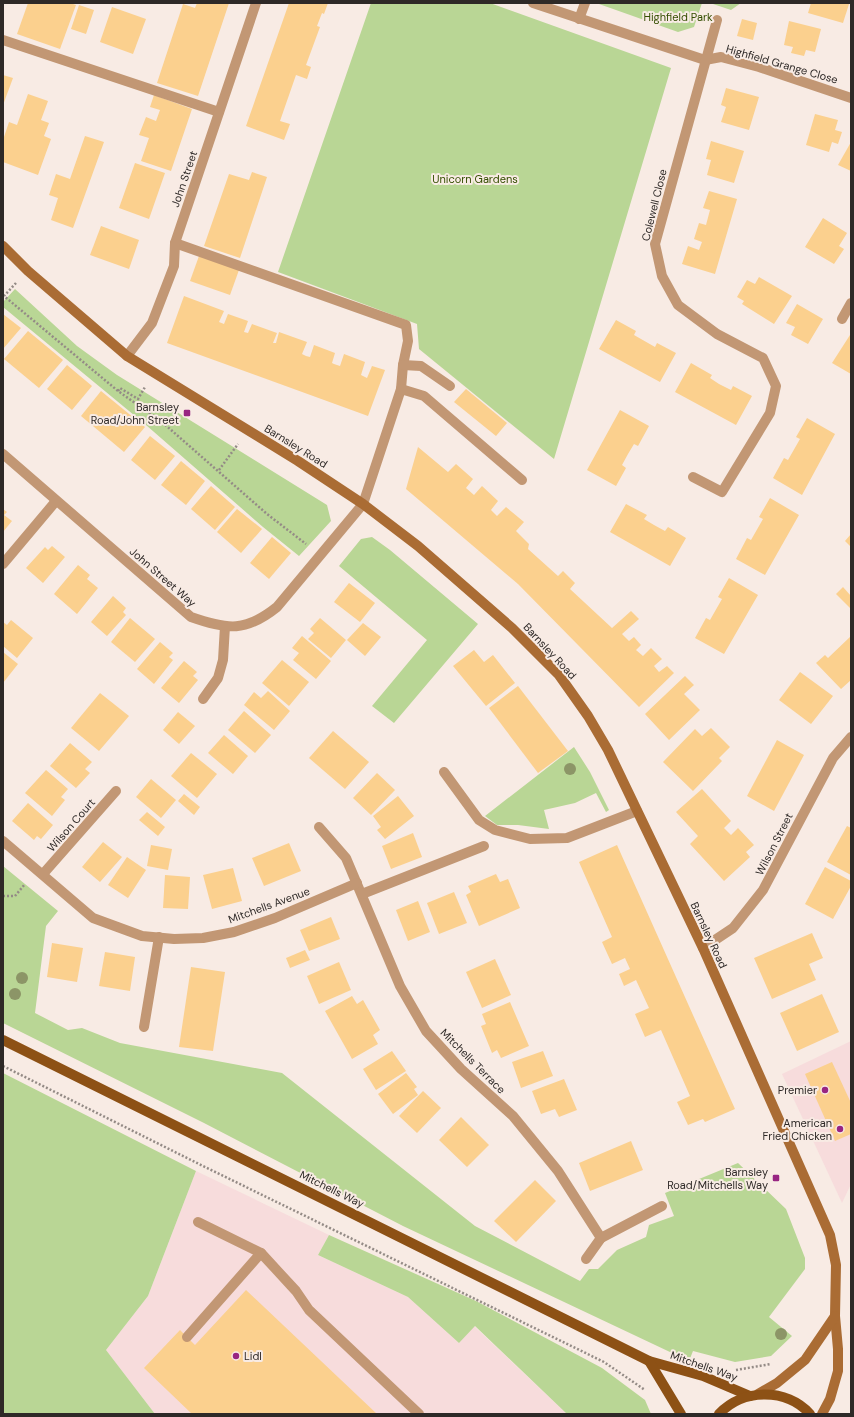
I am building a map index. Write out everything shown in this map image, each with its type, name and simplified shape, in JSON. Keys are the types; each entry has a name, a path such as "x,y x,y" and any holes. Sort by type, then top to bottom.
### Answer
{"main road":[{"name":"Mitchells Way","path":"3,1040 649,1361 703,1376 754,1395"},
{"name":"Mitchells Way","path":"649,1361 681,1414"},
{"path":"719,1414 733,1403 754,1395 774,1395 790,1399 804,1407 810,1414"}],"street":[{"name":"John Street","path":"127,356 152,323 174,266 175,243 256,3"},
{"path":"533,3 705,60"},
{"path":"579,19 584,3"},
{"name":"Colewell Close","path":"693,477 722,492 770,413 776,386 763,358 717,334 678,305 662,276 655,244 717,20"},
{"path":"3,40 219,112"},
{"name":"Highfield Grange Close","path":"705,60 721,57 759,67 851,98"},
{"path":"175,243 406,325 408,341 403,365 401,389 364,504"},
{"name":"Barnsley Road","path":"3,246 28,271 127,356 298,461 364,504 418,546 512,628 559,675 588,716 604,744 703,948 830,1235 836,1264 835,1316 838,1371 830,1399 822,1414"},
{"path":"842,319 851,304"},
{"path":"403,365 421,366 450,386"},
{"path":"401,389 424,396 522,480"},
{"name":"John Street Way","path":"3,454 191,617 214,625 241,626 262,619 278,607 364,504"},
{"path":"3,564 56,501"},
{"path":"202,699 218,678 223,660 225,626"},
{"name":"Wilson Street","path":"703,948 733,928 763,890 833,758 851,737"},
{"path":"444,772 479,820 495,830 530,839 567,838 637,811"},
{"name":"Wilson Court","path":"43,874 116,791"},
{"name":"Mitchells Terrace","path":"319,827 346,858 400,986 426,1032 461,1070 513,1116 558,1171 601,1238"},
{"name":"Mitchells Avenue","path":"3,841 93,918 142,936 174,939 203,938 234,932 275,918 357,883"},
{"path":"362,894 484,846"},
{"path":"144,1027 159,937"},
{"path":"586,1259 601,1238 662,1206"},
{"path":"198,1222 261,1253 296,1291 309,1310 419,1414"},
{"path":"187,1337 261,1253"},
{"path":"754,1395 777,1383 805,1360 835,1316"}],"path":[{"path":"12,287 4,296 118,391 162,422 219,470 267,514 321,555"},
{"path":"118,391 120,388 138,399 143,391"},
{"path":"219,470 235,448"},
{"path":"3,896 15,896 21,888"},
{"path":"3,1066 203,1166 604,1362 646,1391"},
{"path":"729,1368 736,1370 772,1363"}],"shaded area":[{"path":"851,1041 851,1184 842,1203 782,1074"},
{"path":"196,1171 329,1235 318,1255 408,1297 459,1343 474,1326 567,1414 155,1414 106,1350 148,1296"}],"green space":[{"name":"Unicorn Gardens","path":"371,3 490,3 671,68 554,459 419,349 417,324 278,272"},
{"name":"Highfield Park","path":"702,3 694,27 678,32 599,4"},
{"name":"Highfield Park","path":"710,3 741,3 731,10"},
{"path":"15,289 77,346 117,375 327,505 331,521 299,556 263,527 146,425 3,307 3,302"},
{"path":"372,537 390,550 478,624 394,723 372,706 427,640 339,566 361,539"},
{"path":"574,747 590,772 609,810 606,812 596,793 575,803 544,810 549,829 518,825 497,825 485,816"},
{"path":"3,866 58,911 46,926 35,1013 68,1030 82,1028 120,1043 282,1073 475,1226 580,1281 589,1269 598,1269 617,1250 646,1237 649,1225 674,1216 665,1193 738,1163 786,1209 805,1258 805,1269 769,1317 792,1336 771,1356 735,1362 693,1351 689,1361 403,1226 204,1123 3,1023"},
{"path":"3,1073 196,1171 148,1296 106,1350 155,1414 3,1414"},
{"path":"329,1235 476,1301 602,1368 645,1400 651,1414 567,1414 475,1326 459,1343 408,1297 318,1255"}],"building":[{"path":"28,3 70,3 76,5 60,49 17,34"},
{"path":"197,3 229,3 198,96 157,83 183,4 195,8"},
{"path":"289,3 328,3 317,26 320,27 306,65 311,67 307,79 296,75 280,121 290,124 284,140 246,126"},
{"path":"811,3 849,4 843,23 808,13"},
{"path":"79,5 94,10 86,34 71,29"},
{"path":"112,7 146,19 133,54 100,42"},
{"path":"742,19 757,23 753,40 737,36"},
{"path":"789,21 821,29 815,52 806,50 804,56 791,53 793,47 784,45"},
{"path":"3,75 13,78 3,105"},
{"path":"726,88 759,97 749,130 721,122 726,107 721,105"},
{"path":"28,94 48,101 41,120 49,123 44,136 51,139 38,175 3,162 3,140 9,122 17,125"},
{"path":"154,95 192,109 171,171 141,161 149,138 139,135 146,117 156,121 160,110 150,107"},
{"path":"815,114 838,120 835,130 842,132 838,144 832,142 829,152 806,145"},
{"path":"85,136 104,142 73,228 51,220 58,198 49,195 56,174 70,179"},
{"path":"711,141 744,151 734,183 707,175 711,160 706,159"},
{"path":"851,142 851,171 838,165"},
{"path":"135,163 165,173 149,219 119,208"},
{"path":"252,172 267,177 240,258 204,246 229,174 249,180"},
{"path":"709,191 737,199 715,274 682,264 688,246 699,250 702,242 694,239 699,223 706,225 710,210 703,208"},
{"path":"823,218 847,233 839,246 844,249 834,264 805,247"},
{"path":"101,226 139,240 129,269 90,255"},
{"path":"199,256 239,270 230,295 190,281"},
{"path":"759,277 792,296 774,324 742,304 744,301 737,297 747,280 755,284"},
{"path":"184,296 224,311 219,322 224,324 228,314 248,321 244,332 248,333 252,324 277,333 273,343 276,343 279,332 307,342 302,354 306,356 310,357 314,345 335,353 332,363 340,366 344,354 365,362 361,375 367,378 372,366 385,370 368,416 167,343"},
{"path":"797,304 823,319 808,344 791,335 795,327 786,323"},
{"path":"3,314 21,328 3,349"},
{"path":"616,320 636,331 634,335 655,347 657,343 676,353 660,382 599,349"},
{"path":"28,331 63,360 39,388 4,359"},
{"path":"851,335 851,374 832,363"},
{"path":"691,363 712,375 710,378 719,384 731,390 733,386 752,396 736,425 675,392"},
{"path":"67,365 92,386 72,410 47,389"},
{"path":"466,389 507,423 496,436 454,402"},
{"path":"101,391 145,427 124,452 81,416"},
{"path":"620,410 649,426 638,446 634,444 628,454 622,465 626,468 616,486 587,470"},
{"path":"807,418 835,434 802,495 773,478 784,458 788,460 800,439 796,437"},
{"path":"150,436 175,456 155,480 131,460"},
{"path":"418,447 448,472 456,464 473,479 466,488 474,495 482,486 498,501 491,510 497,516 506,507 524,522 516,531 529,544 528,549 558,576 563,571 575,583 570,589 612,628 631,611 639,619 622,634 629,641 634,637 641,645 636,650 643,656 651,648 662,659 654,666 659,672 667,666 674,673 639,707 518,584 406,489"},
{"path":"181,461 205,481 186,505 161,485"},
{"path":"211,486 235,507 215,530 191,509"},
{"path":"770,498 799,515 765,575 736,559 747,538 751,540 763,519 759,517"},
{"path":"626,504 647,515 644,519 654,525 665,531 668,527 686,538 670,566 610,532"},
{"path":"3,509 7,512 4,515 12,521 3,532"},
{"path":"237,509 262,529 241,553 217,532"},
{"path":"851,534 851,547 845,541"},
{"path":"272,537 291,553 269,579 250,563"},
{"path":"52,546 65,557 43,583 26,568 45,547 48,550"},
{"path":"78,565 90,575 87,579 98,588 77,614 54,594"},
{"path":"729,578 758,595 724,654 695,638 706,618 710,620 722,599 718,597"},
{"path":"349,583 375,603 360,622 334,602"},
{"path":"843,587 851,596 851,609 836,594"},
{"path":"113,596 126,608 123,612 126,615 107,636 91,622"},
{"path":"130,618 155,639 135,662 111,642"},
{"path":"320,618 346,640 331,658 308,639 314,633 310,629"},
{"path":"11,620 33,638 17,658 3,646 3,622 7,625"},
{"path":"363,623 381,637 365,656 347,640"},
{"path":"302,636 331,661 316,679 293,660 299,653 292,648"},
{"path":"851,636 851,680 841,689 816,663 825,655 828,658"},
{"path":"160,642 173,653 169,657 173,660 154,684 137,669"},
{"path":"474,650 484,662 493,655 515,683 486,706 453,666"},
{"path":"3,652 18,664 3,683"},
{"path":"282,660 309,682 289,706 262,683"},
{"path":"184,661 197,672 193,676 198,680 179,703 161,688"},
{"path":"800,672 833,696 811,724 779,700"},
{"path":"685,676 694,685 684,694 700,710 669,740 645,714"},
{"path":"518,686 568,751 538,773 489,708"},
{"path":"268,691 290,711 274,730 244,705 254,692 261,698"},
{"path":"100,693 129,716 99,751 71,728"},
{"path":"244,711 271,735 255,753 228,730"},
{"path":"178,712 195,726 179,744 163,730"},
{"path":"711,728 730,747 719,758 722,761 693,791 663,762 695,729 702,736"},
{"path":"333,731 369,762 345,789 309,758"},
{"path":"224,735 248,756 233,774 208,753"},
{"path":"777,740 804,755 774,811 747,796"},
{"path":"70,743 92,762 85,769 90,773 76,788 50,766"},
{"path":"191,753 217,774 197,798 171,776"},
{"path":"46,770 68,789 61,797 65,800 52,816 25,793"},
{"path":"377,773 395,790 371,815 353,798"},
{"path":"151,779 176,800 161,818 136,797"},
{"path":"702,789 731,821 724,828 731,835 738,828 754,845 746,852 750,857 724,881 690,844 698,836 676,812"},
{"path":"184,794 200,807 194,815 178,801"},
{"path":"398,796 414,816 385,839 377,830 381,827 373,816"},
{"path":"28,803 53,825 41,839 37,836 34,840 12,821"},
{"path":"147,812 165,827 158,836 139,820"},
{"path":"847,826 851,828 851,875 827,862"},
{"path":"413,833 422,857 391,869 382,846"},
{"path":"103,842 122,857 100,882 82,867"},
{"path":"289,843 301,871 264,886 252,858"},
{"path":"151,845 172,849 168,870 147,866"},
{"path":"617,845 735,1109 705,1122 703,1119 688,1125 677,1102 690,1096 661,1030 645,1037 635,1014 649,1008 636,980 624,986 619,974 630,969 625,958 612,964 602,942 612,937 579,862"},
{"path":"127,857 146,870 128,898 108,885"},
{"path":"825,867 851,881 851,886 833,919 805,904"},
{"path":"233,868 242,901 212,909 203,875"},
{"path":"496,874 500,882 508,879 520,908 479,926 466,895 471,892 468,886"},
{"path":"165,875 190,877 188,909 163,908"},
{"path":"454,892 467,923 439,934 427,903"},
{"path":"418,901 430,932 408,941 396,910"},
{"path":"331,917 340,939 309,951 300,930"},
{"path":"812,933 823,958 809,964 816,980 772,999 754,958"},
{"path":"52,943 83,948 77,982 47,977"},
{"path":"305,950 310,960 290,968 286,958"},
{"path":"105,952 135,957 130,991 99,986"},
{"path":"495,959 511,995 482,1008 466,972"},
{"path":"339,962 351,990 319,1004 307,976"},
{"path":"191,967 225,972 213,1051 179,1047"},
{"path":"822,994 839,1032 797,1051 780,1013"},
{"path":"352,996 357,1004 363,1000 380,1030 373,1035 378,1044 352,1059 325,1011"},
{"path":"510,1002 529,1046 501,1058 497,1050 492,1053 481,1026 486,1024 482,1014"},
{"path":"392,1051 406,1071 376,1090 363,1069"},
{"path":"543,1051 553,1076 521,1088 512,1062"},
{"path":"832,1062 851,1103 851,1134 835,1141 805,1074"},
{"path":"406,1073 417,1087 414,1089 418,1095 393,1114 378,1094"},
{"path":"564,1079 577,1110 559,1117 555,1109 541,1114 532,1091"},
{"path":"423,1091 441,1108 417,1133 399,1116"},
{"path":"461,1117 489,1145 467,1167 439,1140"},
{"path":"631,1141 643,1170 590,1191 579,1163"},
{"path":"535,1180 556,1201 516,1242 494,1221"},
{"name":"Lidl","path":"246,1290 377,1414 192,1414 144,1368 180,1330 195,1345"}],"place":[{"name":"Barnsley Road/John Street","path":"187,413"},
{"name":"Premier","path":"825,1090"},
{"name":"American Fried Chicken","path":"840,1129"},
{"name":"Barnsley Road/Mitchells Way","path":"776,1178"},
{"name":"Lidl","path":"236,1356"}]}
